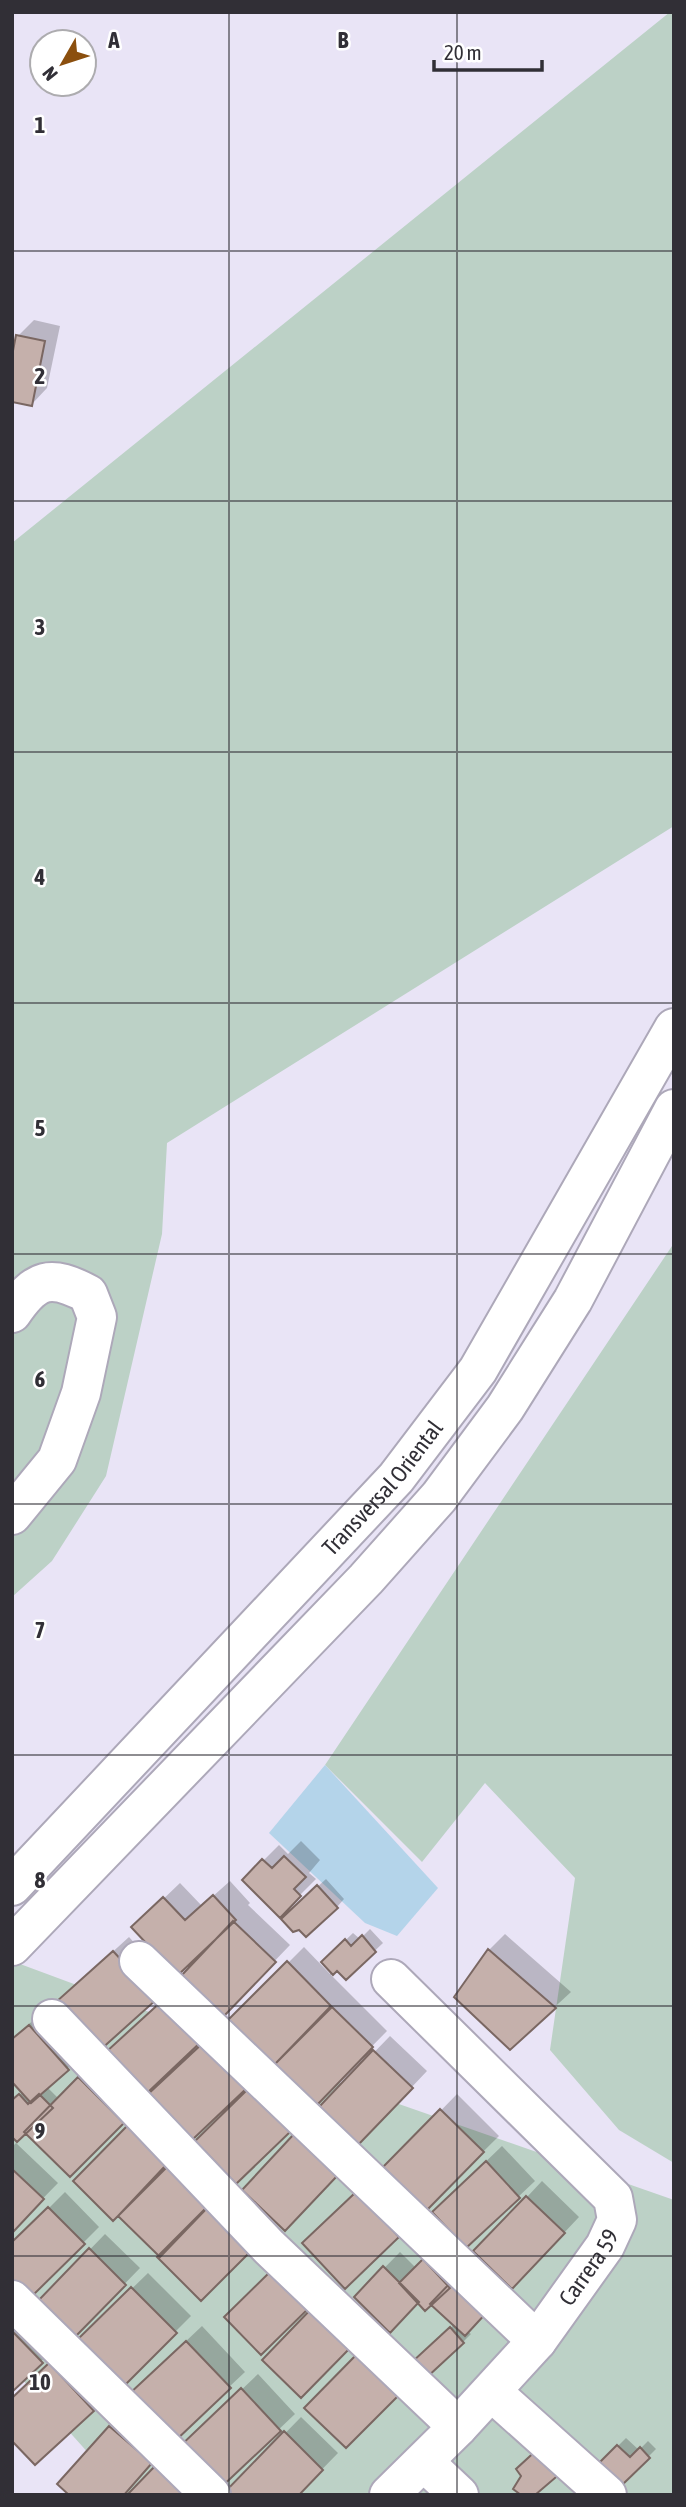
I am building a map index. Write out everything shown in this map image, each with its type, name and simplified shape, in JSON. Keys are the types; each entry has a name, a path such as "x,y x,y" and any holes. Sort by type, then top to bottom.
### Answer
{"street":[{"name":"Transversal Oriental","path":"12,1886 396,1478 478,1370 674,1028"},
{"name":"Transversal Oriental","path":"12,1946 366,1579 439,1497 505,1408 573,1300 674,1109"},
{"path":"12,1313 26,1293 41,1283 66,1282 88,1294 97,1317 81,1392 57,1460 12,1515"},
{"path":"139,1961 537,2341"},
{"name":"Carrera 59","path":"389,2495 492,2392 537,2341 605,2246 617,2220 613,2197 391,1979"},
{"path":"52,2020 269,2247 458,2427"},
{"path":"12,2300 211,2495"},
{"path":"492,2392 607,2495"},
{"path":"424,2462 459,2495"}],"green space":[{"path":"670,12 674,12 674,826 167,1143 162,1234 106,1476 52,1561 12,1597 12,543"},
{"path":"674,1243 674,2163 619,2130 550,2050 575,1878 485,1783 422,1862 325,1765"},
{"path":"12,1961 373,2095 674,2200 674,2495 126,2495 12,2368"}],"water":[{"path":"325,1765 438,1888 397,1936 365,1923 269,1833"}],"building":[{"path":"16,335 45,341 32,406 12,402 12,356"},
{"path":"284,1856 306,1877 294,1889 301,1896 280,1918 242,1880 262,1859 272,1868"},
{"path":"317,1885 338,1908 306,1937 299,1930 293,1932 281,1919"},
{"path":"213,1895 236,1920 177,1976 131,1927 163,1897 185,1920"},
{"path":"233,1921 276,1962 224,2016 181,1976"},
{"path":"362,1935 376,1952 346,1980 337,1971 333,1975 321,1962 345,1939 351,1946"},
{"path":"488,1949 556,2008 510,2050 454,1997"},
{"path":"113,1951 157,1999 99,2051 56,2002"},
{"path":"287,1961 332,2007 274,2065 228,2020"},
{"path":"163,2000 203,2043 146,2096 106,2052"},
{"path":"331,2006 373,2047 317,2105 275,2064"},
{"path":"29,2025 69,2070 31,2103 12,2082 12,2039"},
{"path":"203,2040 248,2087 192,2140 147,2093"},
{"path":"373,2050 413,2088 358,2145 319,2107"},
{"path":"78,2077 124,2123 70,2177 24,2132"},
{"path":"248,2089 290,2132 236,2184 195,2141"},
{"path":"19,2094 28,2104 39,2094 53,2108 17,2142 12,2137 12,2100"},
{"path":"440,2109 484,2152 427,2210 383,2167"},
{"path":"128,2125 169,2165 113,2221 73,2181"},
{"path":"294,2134 338,2175 285,2231 242,2190"},
{"path":"486,2161 520,2198 466,2248 432,2212"},
{"path":"167,2164 210,2205 160,2257 118,2216"},
{"path":"12,2169 44,2199 14,2231 12,2229"},
{"path":"356,2192 399,2237 345,2289 302,2243"},
{"path":"526,2196 565,2233 512,2289 473,2251"},
{"path":"211,2203 255,2247 201,2301 157,2257"},
{"path":"48,2207 85,2244 29,2299 12,2282 12,2242"},
{"path":"89,2248 126,2285 73,2339 36,2303"},
{"path":"423,2259 450,2288 425,2311 399,2283"},
{"path":"383,2266 419,2302 390,2333 354,2297"},
{"path":"275,2267 312,2305 261,2355 224,2317"},
{"path":"453,2280 488,2311 465,2336 430,2304"},
{"path":"131,2287 177,2333 123,2387 77,2340"},
{"path":"313,2307 353,2345 301,2398 262,2360"},
{"path":"450,2327 464,2343 426,2378 412,2362"},
{"path":"12,2331 43,2363 12,2392"},
{"path":"186,2341 231,2388 174,2442 128,2395"},
{"path":"360,2351 402,2392 346,2448 304,2408"},
{"path":"49,2363 94,2411 35,2465 12,2441 12,2398"},
{"path":"241,2388 281,2431 216,2492 176,2450"},
{"path":"109,2426 152,2463 124,2495 69,2495 57,2484"},
{"path":"284,2431 323,2470 299,2495 222,2495"},
{"path":"617,2445 630,2457 640,2447 650,2458 623,2484 615,2476 595,2467"},
{"path":"540,2447 562,2472 535,2495 521,2495 513,2489 521,2476 516,2469"},
{"path":"156,2465 186,2495 127,2495"}]}
